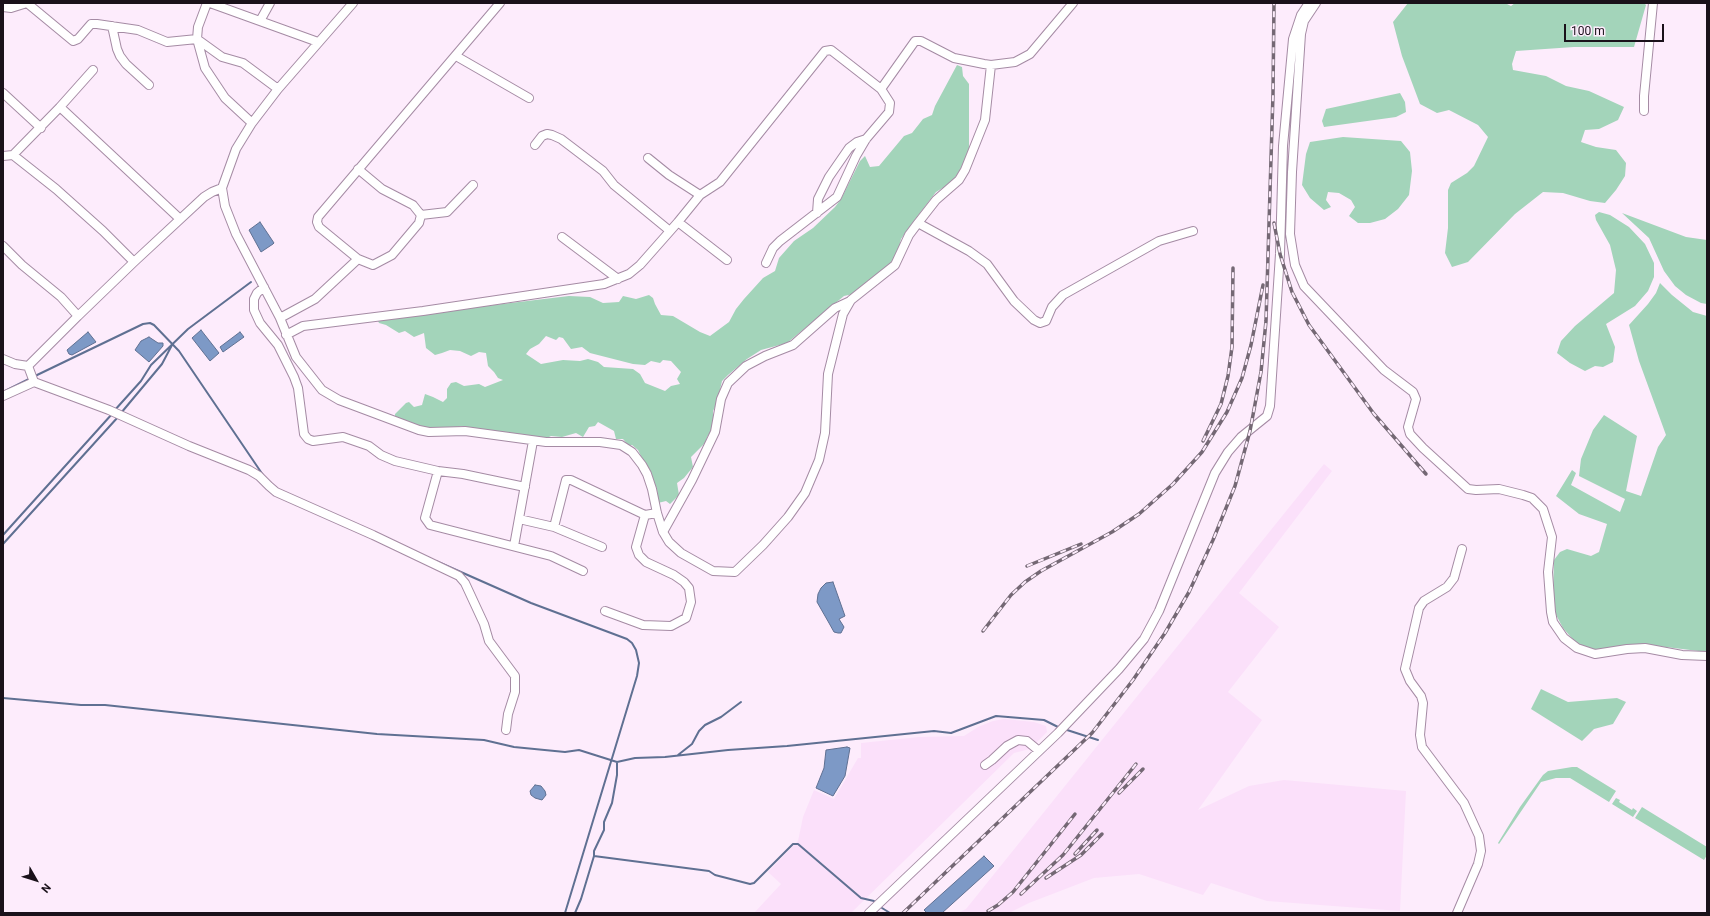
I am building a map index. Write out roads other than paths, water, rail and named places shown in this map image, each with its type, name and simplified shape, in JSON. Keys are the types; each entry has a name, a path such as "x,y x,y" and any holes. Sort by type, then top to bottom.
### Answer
{"street":[{"path":"3,7 10,8 27,3 73,41 78,39 92,24 138,30 167,42 196,40 222,57 243,63 278,89"},
{"path":"252,123 225,98 212,81 205,68 196,40 198,27 209,3 318,42"},
{"path":"260,21 270,3"},
{"path":"353,3 278,89 252,123 236,149 222,188 225,206 244,253 280,318 296,357 322,390 339,400 418,430 429,432 465,431 546,442 600,442 621,445 632,452 642,464 652,490 663,532 669,542 681,553 702,566 713,571 735,572 763,545 788,517 804,492 819,460 825,433 828,374 843,314 851,300"},
{"path":"358,169 382,190 413,205 420,215 419,223 392,255 373,265 358,259 319,227 317,222 318,217 358,169 456,56 500,3"},
{"path":"881,89 915,41 921,41 954,58 991,65 1015,62 1030,54 1073,3"},
{"path":"869,913 1058,733 1119,669 1144,639 1159,611 1215,473 1228,452 1241,437 1267,416 1270,406 1280,254 1283,146 1293,39 1300,15 1309,3"},
{"path":"1316,3 1304,21 1301,34 1292,172 1290,234 1295,265 1304,286 1384,370 1413,392 1416,399 1408,427 1410,434 1429,453 1468,489 1499,489 1523,494 1532,498 1543,509 1552,537 1548,572 1551,612 1553,622 1564,638 1577,648 1595,654 1645,648 1682,655 1707,656"},
{"path":"1644,111 1644,96 1653,3"},
{"path":"112,26 117,50 120,56 126,64 149,85"},
{"path":"286,335 303,326 531,296 604,284 629,274 640,265 700,195 720,182 825,51 831,50 881,89 890,103 889,112 866,139 856,156 837,197 780,241 773,248 766,262"},
{"path":"456,56 529,98"},
{"path":"663,532 692,480 715,432 721,399 728,384 746,366 765,356 793,345 835,308 851,300 895,265 909,235 918,223 936,200 959,180 965,170 985,120 991,65"},
{"path":"13,156 41,128 93,70"},
{"path":"3,93 41,128"},
{"path":"60,107 180,218"},
{"path":"535,145 542,136 547,134 561,139 603,171 614,185 670,231"},
{"path":"817,213 818,199 829,176 849,148 857,142 866,139"},
{"path":"3,156 13,156 56,189 103,231 134,262"},
{"path":"648,158 669,175 700,195"},
{"path":"420,215 447,212 473,185"},
{"path":"28,366 180,218 204,197 222,188"},
{"path":"678,222 726,260"},
{"path":"918,223 969,251 987,264 1014,301 1030,317 1040,323 1046,321 1052,307 1063,295 1159,241 1193,231"},
{"path":"562,236 618,279"},
{"path":"3,246 22,265 61,297 78,316"},
{"path":"280,318 315,299 358,259"},
{"path":"264,287 257,293 254,299 254,310 260,323 278,345 294,377 298,388 304,434 308,439 348,439 368,446 381,455 438,472 463,474 525,487"},
{"path":"3,359 15,364 28,366"},
{"path":"28,366 33,379 249,470 259,476 276,492 373,535 459,576 465,583 484,624 489,641 515,676 515,692 508,714 506,730"},
{"path":"3,396 33,379"},
{"path":"514,546 533,441"},
{"path":"438,472 425,518 430,525 551,556 583,571"},
{"path":"554,527 566,480 571,480 645,515 657,512"},
{"path":"604,611 643,624 671,626 686,618 691,596 689,588 684,582 652,566 639,555 636,547 645,515"},
{"path":"519,519 554,527 602,547"},
{"path":"1457,913 1478,864 1481,851 1479,836 1464,803 1422,747 1420,735 1423,703 1421,696 1410,681 1405,669 1419,608 1424,601 1447,587 1454,578 1462,549"},
{"path":"985,764 992,760 1007,746 1018,740 1027,742 1039,751"}],"water":[{"path":"260,222 274,243 261,252 249,230"},
{"path":"201,330 219,353 210,361 192,338"},
{"path":"88,332 96,342 72,355 69,354 67,350"},
{"path":"240,332 244,337 223,352 220,347"},
{"path":"149,337 158,343 163,343 163,346 149,362 135,350 141,341"},
{"path":"833,582 845,616 839,619 844,627 841,633 834,632 817,602 818,594 821,588 826,583"},
{"path":"847,747 850,748 845,776 833,796 816,788 824,768 826,750"},
{"path":"535,785 541,786 545,791 546,795 542,800 531,795 530,791"},
{"path":"984,856 994,866 942,913 927,913 924,910"}],"waterway":[{"path":"114,411 141,381 151,365 188,329 251,282"},
{"path":"35,376 143,324 150,323 154,325 179,351 263,475"},
{"path":"121,413 162,364 172,345"},
{"path":"3,392 31,378"},
{"path":"3,535 112,414"},
{"path":"3,544 118,417"},
{"path":"436,561 531,603 627,639 632,643 636,650 639,663 637,676 565,913"},
{"path":"3,698 81,705 105,705 377,734 484,740 514,747 565,752 579,750 617,762 635,758 665,757 728,750 787,746 934,731 951,733 996,716 1044,720 1060,728"},
{"path":"678,755 692,744 699,731 705,725 721,717 741,702"},
{"path":"1064,729 1098,740"},
{"path":"617,762 617,775 612,803 604,822 604,830 594,851 594,856 709,871 715,875 750,884 754,883 793,844 798,844 861,898 874,901"},
{"path":"575,913 581,899 594,856"},
{"path":"882,908 890,913"}],"railway":[{"path":"903,913 1092,733 1133,680 1165,633 1189,592 1213,540 1235,486 1250,431 1261,372 1266,321 1273,94 1274,3"},
{"path":"1274,223 1280,254 1292,292 1309,325 1374,414 1426,474"},
{"path":"1203,441 1221,404 1228,376 1232,347 1233,268"},
{"path":"983,631 1011,595 1025,582 1041,571 1112,532 1139,514 1173,484 1202,452 1227,412 1242,378 1251,345 1263,285"},
{"path":"1027,566 1081,544"},
{"path":"1021,894 1063,855 1136,764"},
{"path":"1119,793 1143,769"},
{"path":"988,911 998,905 1013,892 1075,814"},
{"path":"1075,854 1097,830"},
{"path":"1046,878 1081,855 1102,834"}]}
